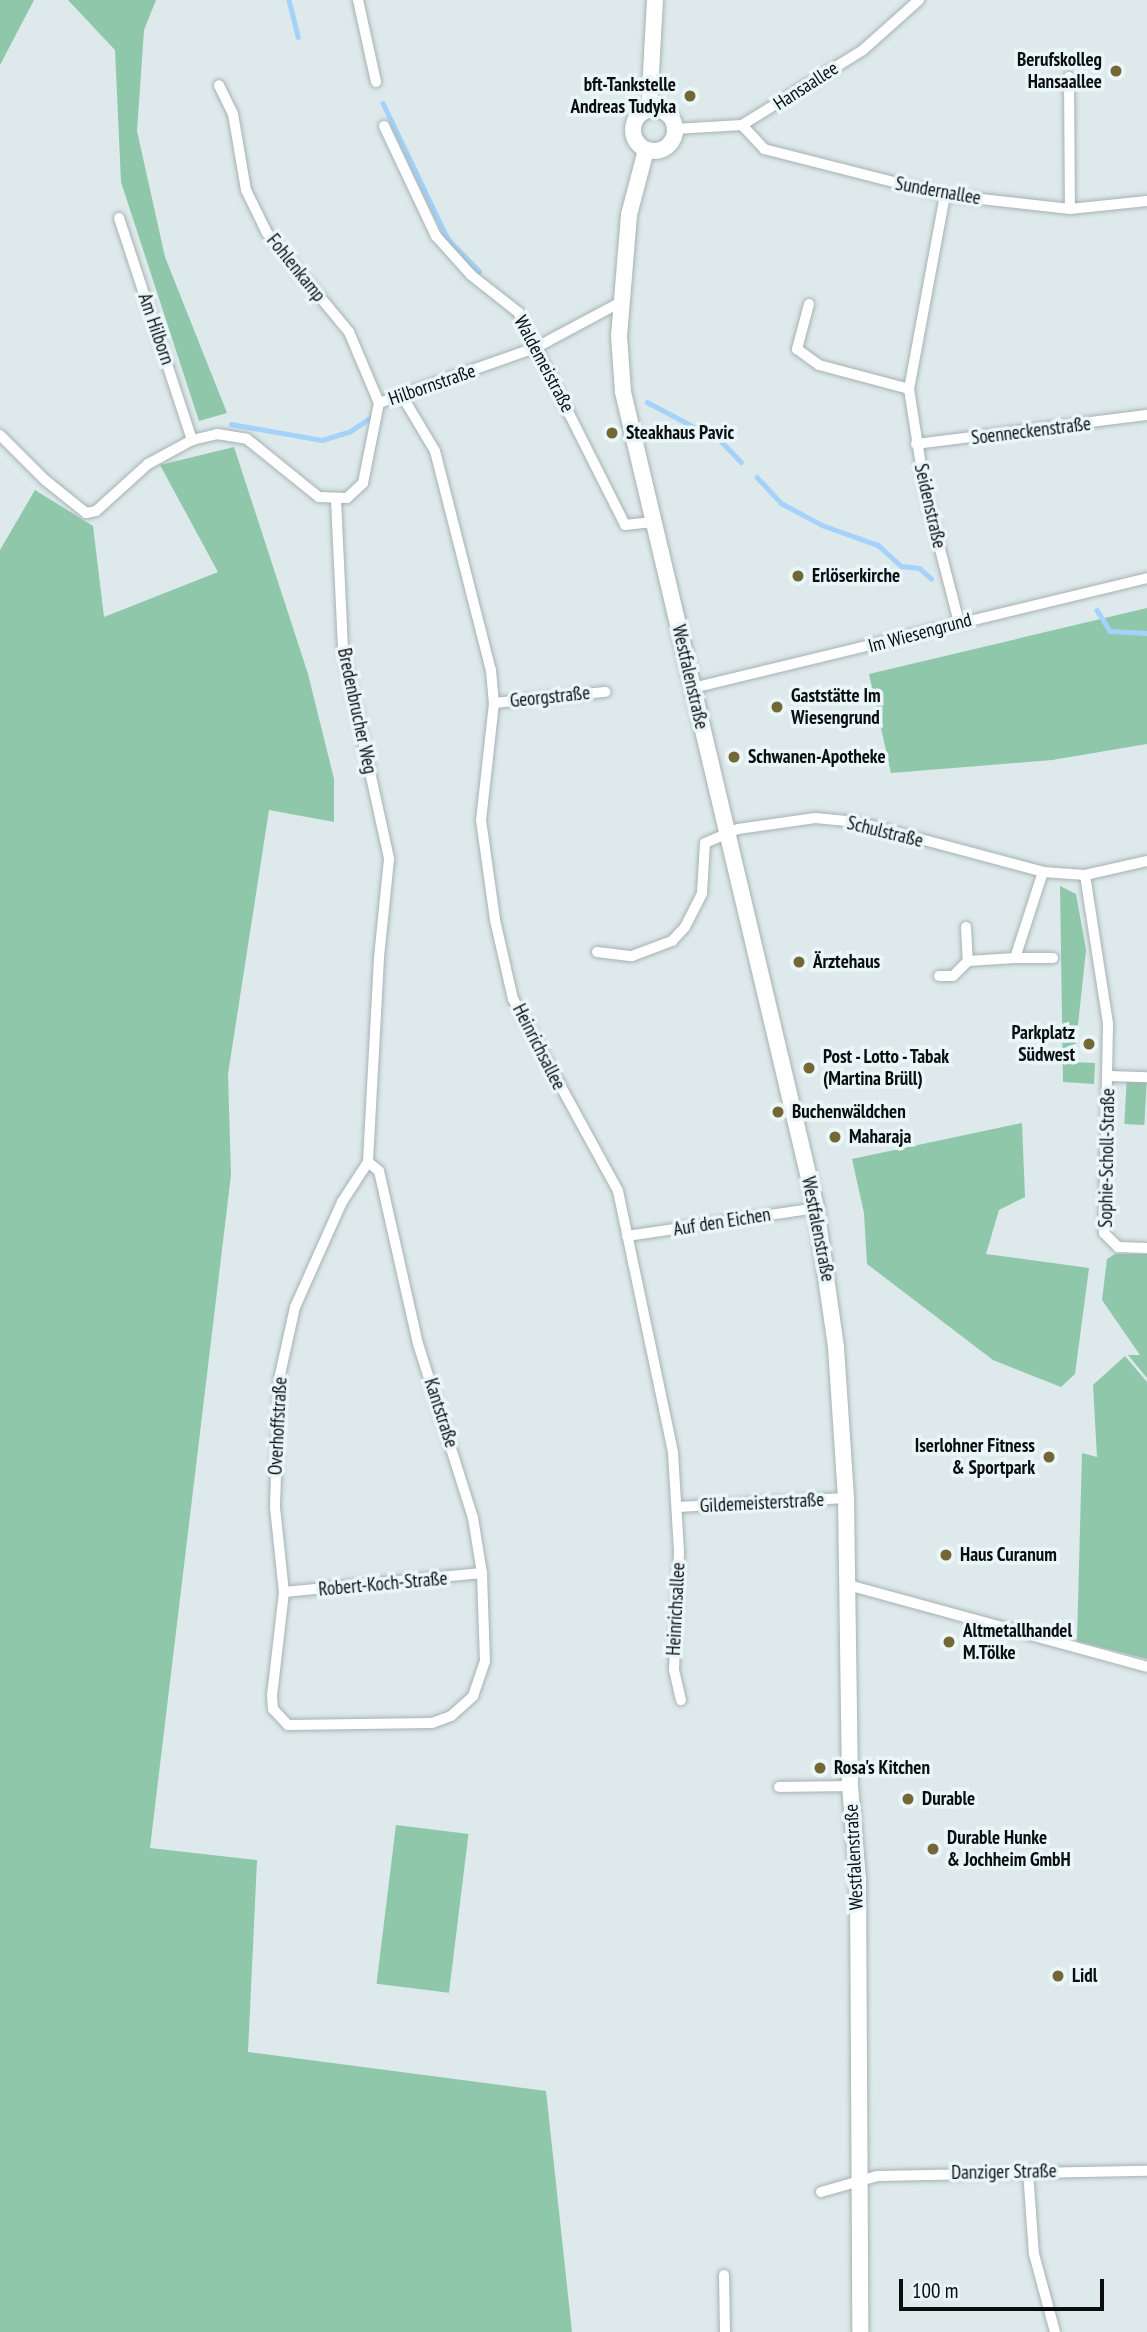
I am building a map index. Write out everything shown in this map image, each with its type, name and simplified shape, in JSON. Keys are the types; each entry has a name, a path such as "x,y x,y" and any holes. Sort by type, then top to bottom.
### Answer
{"main road":[{"path":"649,110 655,0"},
{"path":"649,110 667,113 675,129 667,148 646,150 636,142 633,129 638,117 649,110"},
{"name":"Westfalenstraße","path":"646,150 629,215 621,302 623,392 816,1208 832,1313 846,1498 850,1786 858,1879 860,2332"}],"street":[{"path":"358,0 376,82"},
{"name":"Hansaallee","path":"675,129 742,125 863,50 919,0"},
{"path":"1069,77 1070,209"},
{"name":"Fohlenkamp","path":"219,85 233,114 246,190 267,233 349,332 379,403"},
{"name":"Sundernallee","path":"742,125 764,149 945,195 1070,209 1147,201"},
{"name":"Waldemeistraße","path":"384,126 436,236 471,275 518,312 625,525 653,522"},
{"name":"Seidenstraße","path":"945,195 909,389 916,444 959,622"},
{"name":"Am Hilborn","path":"119,218 192,440"},
{"name":"Hilbornstraße","path":"336,500 355,495 363,483 379,403 537,347 621,302"},
{"path":"809,304 797,349 820,365 909,389"},
{"name":"Heinrichsallee","path":"401,394 435,451 491,670 494,703 481,820 495,920 513,999 618,1191 628,1236 673,1453 678,1507 674,1670 681,1700"},
{"name":"Soenneckenstraße","path":"916,444 1147,415"},
{"path":"0,435 45,480 86,513 96,511 148,464 192,440 217,434 240,436 307,489 336,500"},
{"name":"Bredenbrucher Weg","path":"336,500 342,649 389,859 385,920 379,958 368,1162"},
{"name":"Im Wiesengrund","path":"693,688 1147,578"},
{"name":"Georgstraße","path":"494,703 605,692"},
{"name":"Schulstraße","path":"726,832 815,818 857,822 1043,872 1086,875 1147,861"},
{"path":"597,951 632,956 672,941 697,907 702,893 705,842 726,832"},
{"path":"1015,958 1043,872"},
{"name":"Sophie-Scholl-Straße","path":"1086,875 1108,1024 1110,1076 1104,1233 1108,1242 1118,1247 1147,1248"},
{"path":"966,927 968,961"},
{"path":"939,976 953,976 968,961 1053,958"},
{"name":"Sophie-Scholl-Straße","path":"1110,1076 1147,1077"},
{"name":"Kantstraße","path":"273,1709 288,1725 407,1726 451,1716 473,1696 485,1661 482,1573 473,1518 402,1282 379,1171 368,1162"},
{"name":"Overhoffstraße","path":"273,1709 284,1592 275,1507 281,1364 295,1307 316,1258 342,1202 368,1162"},
{"name":"Auf den Eichen","path":"628,1236 816,1208"},
{"name":"Gildemeisterstraße","path":"678,1507 846,1498"},
{"name":"Robert-Koch-Straße","path":"284,1592 482,1573"},
{"path":"848,1585 1147,1667"},
{"path":"779,1787 850,1786"},
{"path":"1028,2171 1034,2254 1055,2332"},
{"name":"Danziger Straße","path":"821,2192 861,2177 1028,2171 1147,2171"},
{"path":"724,2275 725,2332"}],"green space":[{"path":"0,0 34,0 0,65"},
{"path":"68,0 156,0 144,30 137,131 165,257 227,413 199,421 121,182 115,50"},
{"path":"234,447 308,674 334,779 334,822 269,810 228,1074 231,1175 150,1848 257,1860 248,2052 546,2091 572,2332 0,2332 0,550 35,490 93,526 104,617 218,572 160,465"},
{"path":"1147,608 1147,744 1052,760 891,773 869,674"},
{"path":"1060,886 1076,894 1086,950 1074,1062 1095,1063 1094,1084 1063,1082"},
{"path":"1127,1074 1147,1075 1144,1125 1124,1124"},
{"path":"1022,1123 1025,1197 999,1210 986,1254 1089,1268 1075,1374 1061,1387 993,1360 867,1264 864,1213 852,1159"},
{"path":"1115,1254 1147,1254 1147,1378 1128,1355 1140,1355 1102,1300 1107,1259"},
{"path":"1125,1356 1147,1382 1147,1659 1077,1641 1082,1453 1097,1457 1093,1385"},
{"path":"396,1825 468,1834 449,1993 377,1984"}],"waterway":[{"path":"289,0 298,37"},
{"path":"383,103 448,239 479,271"},
{"path":"647,402 721,441 741,462"},
{"path":"231,424 322,440 349,432 371,417"},
{"path":"757,477 781,503 822,525 878,545 901,566 919,568 931,578"},
{"path":"1097,610 1110,631 1147,633"}],"place":[{"name":"Berufskolleg Hansaallee","path":"1116,71"},
{"name":"bft-Tankstelle Andreas Tudyka","path":"690,96"},
{"name":"Steakhaus Pavic","path":"612,433"},
{"name":"Erlöserkirche","path":"798,576"},
{"name":"Gaststätte Im Wiesengrund","path":"777,707"},
{"name":"Schwanen-Apotheke","path":"734,757"},
{"name":"Ärztehaus","path":"799,962"},
{"name":"Parkplatz Südwest","path":"1089,1044"},
{"name":"Post - Lotto - Tabak (Martina Brüll)","path":"809,1068"},
{"name":"Buchenwäldchen","path":"778,1112"},
{"name":"Maharaja","path":"835,1137"},
{"name":"Iserlohner Fitness & Sportpark","path":"1049,1457"},
{"name":"Haus Curanum","path":"946,1555"},
{"name":"Altmetallhandel M.Tölke","path":"949,1642"},
{"name":"Rosa's Kitchen","path":"820,1768"},
{"name":"Durable","path":"908,1799"},
{"name":"Durable Hunke & Jochheim GmbH","path":"933,1849"},
{"name":"Lidl","path":"1058,1976"}]}
